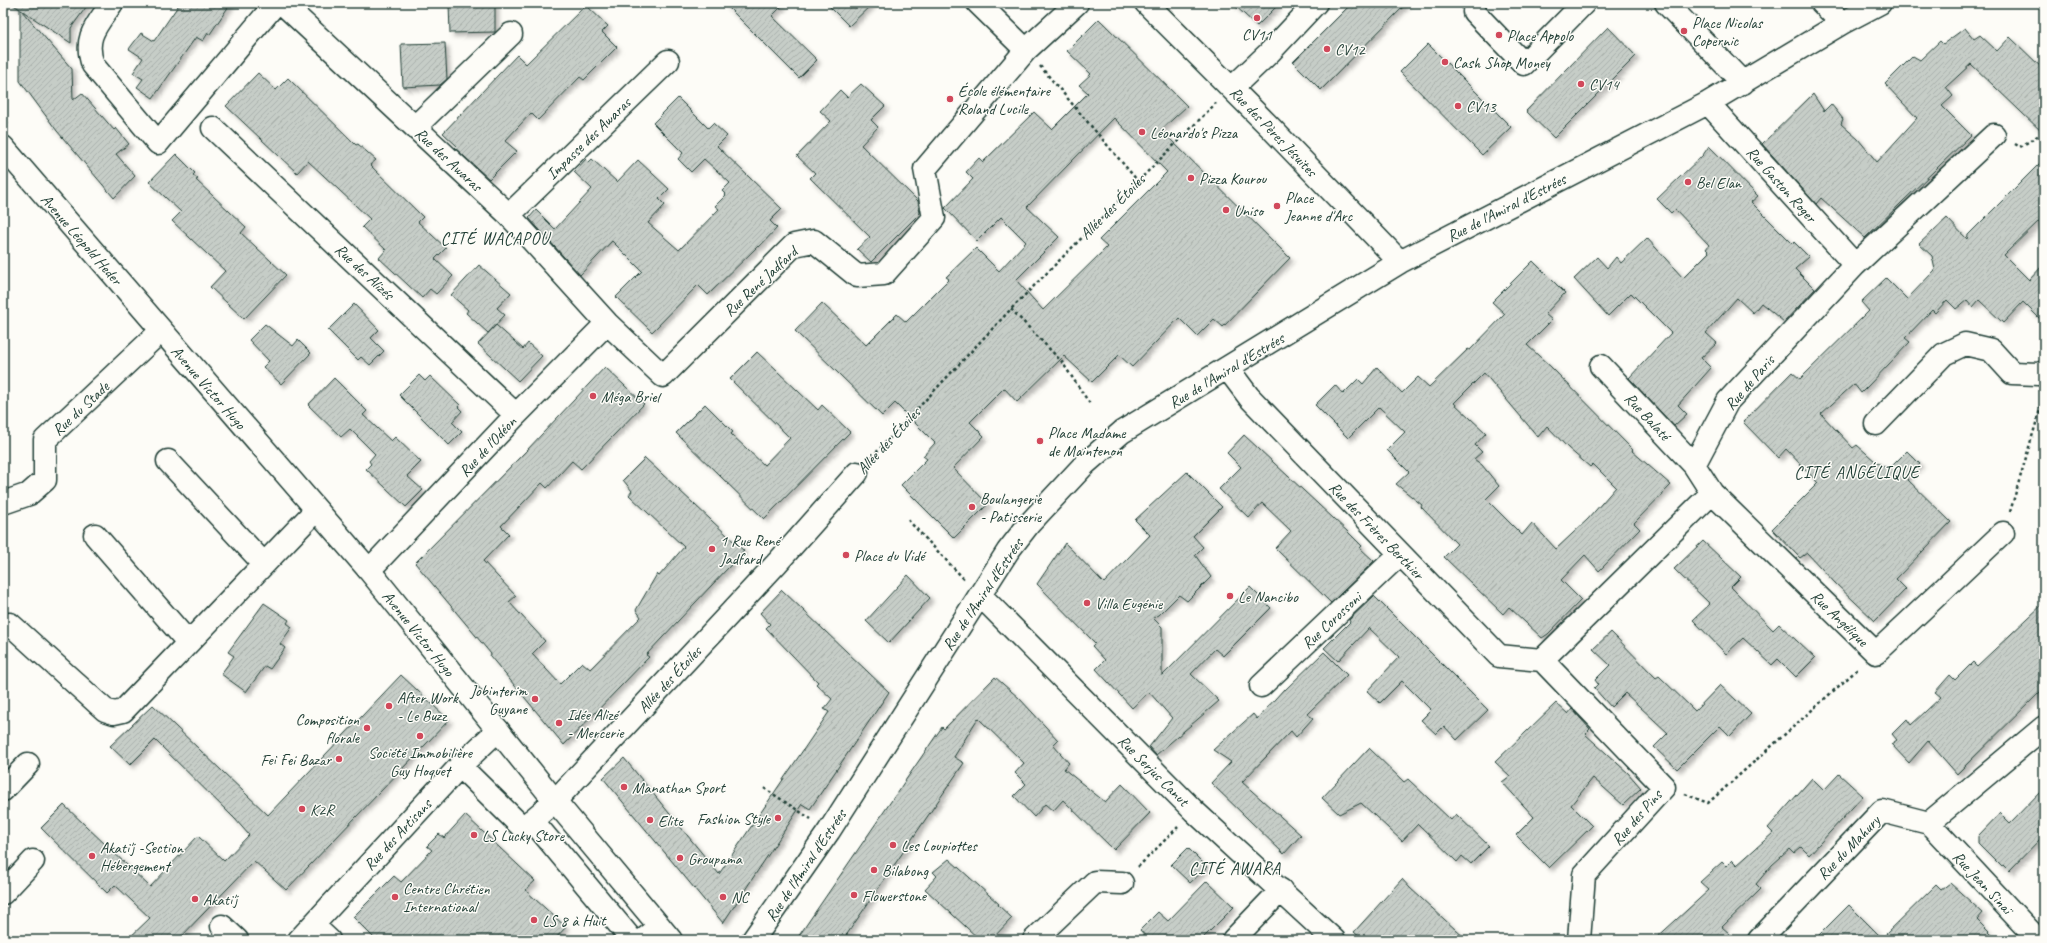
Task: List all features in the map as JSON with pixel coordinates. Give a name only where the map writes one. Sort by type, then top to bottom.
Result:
[{"type":"street","points":[[112,3],[93,30],[88,51],[93,65],[158,143],[276,3]]},
{"type":"street","name":"Rue des Awaras","points":[[282,3],[509,215],[606,323]]},
{"type":"street","points":[[978,3],[1026,50]]},
{"type":"street","name":"Rue René Jadfard","points":[[606,323],[663,376],[794,245],[814,241],[856,276],[884,274],[934,218],[925,169],[1026,50],[1077,3]]},
{"type":"street","name":"Rue des Pères Jésuites","points":[[1146,3],[1232,88],[1400,262]]},
{"type":"street","points":[[1232,88],[1270,52],[1316,3]]},
{"type":"street","points":[[1474,12],[1524,64],[1584,3]]},
{"type":"street","points":[[1666,3],[1742,83]]},
{"type":"street","points":[[1822,3],[1842,23]]},
{"type":"street","name":"Rue de l'Amiral d'Estrées","points":[[753,940],[829,831],[1008,551],[1029,524],[1085,464],[1122,432],[1228,369],[1400,262],[1708,103],[1842,23],[1880,3]]},
{"type":"street","points":[[415,128],[510,34]]},
{"type":"street","name":"Impasse des Awaras","points":[[509,215],[668,61]]},
{"type":"street","name":"Rue Gaston Roger","points":[[1708,103],[1856,265]]},
{"type":"street","name":"Rue des Alizés","points":[[213,128],[516,415]]},
{"type":"street","name":"Rue de Paris","points":[[1694,465],[1728,401],[1856,265],[1994,135]]},
{"type":"street","name":"Avenue Léopold Heder","points":[[3,147],[162,331]]},
{"type":"street","name":"Rue de l'Odéon","points":[[368,569],[377,562],[516,415],[606,323]]},
{"type":"street","name":"Rue du Stade","points":[[3,503],[29,494],[45,480],[45,440],[162,331]]},
{"type":"street","name":"Avenue Victor Hugo","points":[[162,331],[368,569],[555,801],[666,933]]},
{"type":"street","points":[[1876,424],[1944,354],[1965,344],[1991,350],[2012,373],[2038,374],[2044,372]]},
{"type":"street","name":"Rue Balaté","points":[[1601,366],[1694,465]]},
{"type":"street","name":"Rue des Frères Berthier","points":[[1228,369],[1248,397],[1499,656],[1542,660]]},
{"type":"street","points":[[168,461],[264,564]]},
{"type":"street","points":[[1542,660],[1712,493],[1694,465]]},
{"type":"street","name":"Allée des Étoiles","points":[[532,820],[555,801],[777,564],[857,473]]},
{"type":"street","name":"Rue Angélique","points":[[1712,493],[1876,653],[2004,533]]},
{"type":"street","points":[[10,624],[105,710],[114,713],[123,711],[316,510]]},
{"type":"street","points":[[95,535],[188,642]]},
{"type":"street","name":"Rue Corossoni","points":[[1261,686],[1400,554]]},
{"type":"street","name":"Rue Serjus Canut","points":[[980,595],[1194,811],[1334,940]]},
{"type":"street","name":"Rue des Pins","points":[[1542,660],[1664,787],[1584,875],[1579,940]]},
{"type":"street","name":"Rue des Artisans","points":[[306,932],[460,766],[498,730]]},
{"type":"street","points":[[1929,823],[2041,736]]},
{"type":"street","points":[[3,790],[28,764]]},
{"type":"street","points":[[460,766],[523,828],[532,820],[632,940]]},
{"type":"street","name":"Rue du Mahury","points":[[1759,940],[1882,811],[1929,823]]},
{"type":"street","name":"Rue Jean Sinaï","points":[[1929,823],[2038,940]]},
{"type":"street","points":[[3,893],[33,861]]},
{"type":"street","points":[[582,879],[605,861]]},
{"type":"street","points":[[1034,940],[1095,882],[1122,883]]},
{"type":"street","points":[[1233,940],[1281,890]]},
{"type":"street","points":[[306,932],[329,940]]},
{"type":"street","points":[[643,940],[666,933]]},
{"type":"path","points":[[1026,50],[1137,180]]},
{"type":"path","name":"Allée des Étoiles","points":[[857,473],[1010,309],[1137,180],[1232,88]]},
{"type":"path","points":[[1994,135],[2020,147],[2044,132]]},
{"type":"path","points":[[1010,309],[1062,362],[1090,404]]},
{"type":"path","points":[[2004,533],[2044,396]]},
{"type":"path","points":[[908,520],[980,595]]},
{"type":"path","points":[[1664,787],[1708,803],[1876,653]]},
{"type":"path","points":[[764,788],[829,831]]},
{"type":"path","points":[[1122,883],[1194,811]]},
{"type":"building","points":[[10,3],[89,3],[71,28],[71,43],[21,10],[72,69],[73,100],[82,93],[114,130],[116,128],[129,144],[116,154],[135,176],[114,198],[57,131],[20,81],[20,9]]},
{"type":"building","points":[[180,3],[231,3],[210,34],[208,33],[203,41],[196,37],[153,98],[137,87],[143,79],[133,73],[143,58],[129,49],[141,33],[154,41]]},
{"type":"building","points":[[495,3],[495,32],[450,33],[449,4]]},
{"type":"building","points":[[724,3],[785,3],[772,16],[817,60],[799,78]]},
{"type":"building","points":[[826,3],[873,3],[849,26]]},
{"type":"building","name":"CV11","points":[[1232,3],[1280,3],[1257,26]]},
{"type":"building","name":"CV12","points":[[1352,3],[1407,3],[1321,90],[1293,62]]},
{"type":"building","points":[[586,5],[608,26],[602,32],[617,47],[584,80],[580,77],[538,120],[531,113],[505,141],[517,151],[489,179],[455,148],[457,146],[443,133],[517,55],[526,64]]},
{"type":"building","points":[[1099,19],[1187,106],[1161,130],[1290,258],[1223,327],[1214,319],[1197,336],[1179,318],[1132,367],[1119,355],[1092,382],[1064,356],[1017,402],[1004,388],[970,422],[984,436],[953,468],[988,504],[954,538],[901,485],[927,459],[923,456],[935,443],[895,403],[882,416],[795,331],[822,303],[866,345],[897,314],[906,322],[949,279],[946,277],[976,248],[999,271],[1026,242],[1001,217],[977,241],[945,208],[973,179],[966,172],[979,158],[983,162],[1034,112],[1052,129],[1088,93],[1079,85],[1091,74],[1067,51]],"holes":[[[1114,118],[1167,172],[1099,240],[1107,247],[1043,310],[1016,280],[1059,237],[1027,207]]]},
{"type":"building","name":"CV14","points":[[1608,27],[1636,56],[1554,138],[1526,111]]},
{"type":"building","points":[[1965,28],[1974,39],[1980,35],[1997,51],[2010,37],[2044,70],[2044,134],[1971,64],[1946,87],[1953,96],[1942,106],[1971,135],[1865,238],[1821,198],[1816,204],[1762,144],[1813,94],[1824,111],[1831,104],[1843,119],[1841,124],[1858,139],[1877,162],[1917,118],[1885,84],[1913,56],[1920,60],[1940,41],[1943,44]]},
{"type":"building","points":[[445,43],[447,79],[440,85],[403,87],[401,44]]},
{"type":"building","name":"CV13","points":[[1428,44],[1511,127],[1482,155],[1400,72]]},
{"type":"building","points":[[258,73],[276,90],[288,78],[356,145],[358,144],[376,160],[370,165],[423,217],[418,222],[446,248],[435,259],[453,276],[436,294],[430,289],[422,298],[379,258],[386,250],[362,227],[370,219],[308,161],[297,173],[226,106]]},
{"type":"building","points":[[861,84],[885,106],[871,120],[878,127],[861,145],[918,201],[920,213],[871,262],[857,249],[870,237],[810,178],[815,173],[797,156],[831,121],[820,111],[840,90],[847,97]]},
{"type":"building","points":[[678,98],[708,128],[713,123],[727,136],[717,146],[782,209],[770,221],[777,228],[759,247],[758,246],[708,295],[698,285],[652,332],[616,297],[642,271],[612,241],[580,275],[529,218],[536,210],[555,229],[592,189],[574,172],[586,159],[589,162],[592,159],[617,182],[638,160],[669,189],[659,199],[665,205],[648,223],[679,250],[719,209],[715,206],[726,195],[722,191],[730,183],[704,159],[691,172],[678,159],[683,153],[653,123]]},
{"type":"building","points":[[1709,146],[1758,196],[1751,202],[1793,244],[1794,242],[1809,257],[1795,269],[1815,289],[1784,322],[1761,303],[1753,313],[1737,298],[1706,333],[1717,343],[1701,358],[1711,368],[1678,405],[1687,414],[1674,426],[1629,378],[1671,333],[1631,293],[1608,316],[1574,279],[1597,257],[1607,268],[1616,257],[1621,263],[1647,238],[1683,278],[1709,252],[1706,249],[1709,245],[1675,209],[1671,213],[1657,199],[1703,155]]},
{"type":"building","points":[[176,154],[195,173],[193,175],[198,179],[196,180],[246,227],[241,233],[286,275],[244,319],[210,287],[225,271],[172,221],[181,212],[149,182]]},
{"type":"building","points":[[2044,159],[2044,216],[2004,255],[2029,280],[2044,264],[2044,323],[2023,302],[2003,323],[1979,300],[1973,307],[1967,300],[1956,309],[1947,300],[1935,313],[1932,310],[1905,338],[1910,342],[1861,393],[1854,384],[1821,414],[1853,448],[1857,445],[1876,462],[1889,469],[1907,451],[1920,464],[1906,478],[1951,522],[1896,579],[1906,589],[1875,621],[1835,583],[1807,553],[1800,558],[1772,529],[1818,483],[1786,449],[1778,458],[1743,422],[1792,372],[1800,379],[1869,311],[1861,302],[1886,278],[1907,299],[1935,270],[1932,256],[1919,244],[1947,218],[1967,239],[1968,235]]},
{"type":"building","points":[[1533,261],[1565,293],[1545,314],[1552,320],[1527,345],[1551,367],[1633,450],[1632,451],[1671,485],[1634,523],[1640,529],[1599,571],[1585,555],[1561,580],[1581,600],[1548,634],[1542,638],[1509,607],[1503,614],[1444,557],[1457,544],[1421,507],[1422,505],[1396,484],[1409,472],[1387,450],[1405,432],[1379,407],[1348,438],[1315,405],[1335,385],[1343,394],[1358,379],[1363,384],[1377,367],[1402,393],[1418,377],[1429,387],[1468,349],[1470,350],[1505,314],[1492,302]],"holes":[[[1484,373],[1538,437],[1547,426],[1568,448],[1590,467],[1593,464],[1616,487],[1588,519],[1556,549],[1532,523],[1522,535],[1486,499],[1499,486],[1482,465],[1474,459],[1482,452],[1475,445],[1486,433],[1454,403]]]},
{"type":"building","points":[[479,265],[511,293],[497,308],[505,315],[488,333],[466,313],[468,310],[451,295]]},
{"type":"building","points":[[354,304],[379,330],[371,338],[384,351],[370,365],[361,357],[358,360],[328,330]]},
{"type":"building","points":[[265,324],[293,346],[298,340],[311,353],[281,384],[263,367],[269,361],[249,340]]},
{"type":"building","points":[[496,325],[523,349],[528,343],[542,356],[518,381],[478,344]]},
{"type":"building","points":[[757,352],[818,410],[822,405],[850,432],[764,519],[676,433],[705,404],[733,432],[731,434],[764,465],[790,438],[730,379]]},
{"type":"building","points":[[605,367],[644,404],[581,469],[572,461],[547,488],[542,483],[501,526],[509,534],[483,561],[516,596],[509,602],[545,641],[532,654],[560,684],[582,662],[590,669],[641,617],[636,610],[657,574],[659,576],[684,547],[629,495],[632,491],[623,480],[645,458],[744,551],[646,655],[649,657],[564,745],[415,563],[527,450]]},
{"type":"building","points":[[419,375],[425,381],[430,376],[460,405],[458,407],[462,411],[452,422],[462,432],[449,445],[399,395]]},
{"type":"building","points":[[334,378],[367,411],[363,415],[391,441],[395,437],[421,462],[407,476],[423,490],[406,507],[366,469],[371,464],[369,461],[375,454],[350,429],[341,437],[308,405]]},
{"type":"building","points":[[1244,435],[1348,532],[1362,546],[1360,548],[1374,561],[1331,603],[1275,548],[1291,531],[1262,503],[1249,518],[1219,489],[1241,467],[1227,453]]},
{"type":"building","points":[[1187,472],[1222,507],[1193,536],[1203,547],[1195,555],[1211,577],[1187,601],[1179,595],[1159,615],[1153,618],[1162,627],[1162,676],[1250,587],[1271,608],[1223,656],[1215,649],[1191,674],[1219,701],[1156,755],[1149,747],[1172,718],[1149,692],[1132,708],[1096,669],[1105,660],[1092,646],[1095,643],[1037,584],[1065,543],[1104,583],[1150,535],[1135,520]]},
{"type":"building","points":[[1703,541],[1741,577],[1731,587],[1773,630],[1779,624],[1815,658],[1796,677],[1778,659],[1772,665],[1743,638],[1726,654],[1693,620],[1710,604],[1674,569]]},
{"type":"building","points":[[908,575],[930,598],[889,643],[866,621]]},
{"type":"building","points":[[782,590],[889,692],[810,809],[802,804],[723,923],[603,778],[624,758],[719,874],[829,712],[824,709],[832,699],[816,684],[818,682],[766,628],[770,624],[760,613]]},
{"type":"building","points":[[1374,596],[1488,710],[1457,740],[1444,726],[1436,734],[1421,720],[1431,710],[1402,681],[1380,703],[1367,691],[1399,657],[1369,628],[1338,661],[1324,648],[1350,622],[1349,620]]},
{"type":"building","points":[[264,603],[289,620],[287,623],[292,627],[280,644],[285,648],[270,669],[265,666],[246,692],[221,674],[234,656],[228,652]]},
{"type":"building","points":[[2044,603],[2044,688],[1957,774],[1928,741],[1909,763],[1891,744],[1897,740],[1892,734],[1907,719],[1911,725],[1941,697],[1935,692],[1950,675],[1955,680],[1973,662],[1977,666]]},
{"type":"building","points":[[1611,632],[1656,678],[1659,676],[1695,711],[1720,685],[1751,714],[1730,736],[1720,726],[1677,769],[1654,747],[1668,733],[1625,693],[1611,707],[1594,688],[1598,684],[1595,680],[1610,665],[1593,649]]},
{"type":"building","points":[[1324,652],[1347,675],[1307,714],[1313,718],[1296,737],[1291,731],[1242,782],[1301,835],[1284,854],[1211,783],[1231,762],[1213,750],[1253,714],[1257,719],[1284,689],[1285,690]]},
{"type":"building","points":[[401,675],[449,720],[286,890],[254,861],[178,940],[127,940],[150,918],[115,885],[107,893],[41,828],[64,805],[150,887],[198,836],[224,861],[249,835],[235,819],[155,740],[130,765],[110,746],[153,705],[268,815]]},
{"type":"building","points":[[995,677],[1019,698],[1058,740],[1053,745],[1069,763],[1064,769],[1105,802],[1122,784],[1150,813],[1114,850],[1063,800],[1053,811],[1045,804],[1034,817],[1014,796],[1026,784],[1015,773],[1024,763],[978,718],[954,757],[964,763],[843,940],[796,940],[942,727],[944,729]]},
{"type":"building","points":[[1556,703],[1568,714],[1572,709],[1590,729],[1585,734],[1628,773],[1641,788],[1623,805],[1593,778],[1571,805],[1592,826],[1549,868],[1516,835],[1534,817],[1502,782],[1510,776],[1495,762]]},
{"type":"building","points":[[1369,748],[1404,782],[1408,779],[1451,820],[1456,814],[1489,846],[1471,864],[1462,856],[1457,862],[1418,824],[1402,841],[1361,803],[1339,814],[1322,798]]},
{"type":"building","points":[[1839,774],[1863,796],[1809,855],[1801,847],[1794,853],[1790,849],[1772,865],[1756,884],[1761,889],[1722,927],[1737,940],[1654,940],[1709,890],[1700,882],[1722,862],[1726,866],[1732,860],[1737,865],[1773,833],[1768,828],[1812,778],[1824,790]]},
{"type":"building","points":[[2044,788],[2044,835],[2009,871],[2003,865],[2002,867],[1978,843],[1978,836],[2000,813],[2010,823]]},
{"type":"building","points":[[465,815],[535,881],[525,890],[566,927],[554,940],[376,940],[353,917],[394,876],[401,882],[432,850],[427,846],[439,834],[444,838]]},
{"type":"building","points":[[1188,848],[1207,867],[1190,883],[1171,865]]},
{"type":"building","points":[[949,859],[999,904],[998,905],[1012,918],[991,940],[980,940],[925,889],[937,876],[933,872]]},
{"type":"building","points":[[1402,879],[1467,940],[1363,940],[1354,932]]},
{"type":"building","points":[[1207,881],[1234,907],[1201,940],[1149,940],[1140,930],[1158,912],[1168,921]]},
{"type":"building","points":[[1950,883],[1983,913],[1977,920],[1997,940],[1814,940],[1849,905],[1882,938],[1936,885],[1941,890]]},
{"type":"place","name":"CV11","points":[[1257,18]]},
{"type":"place","name":"Place Nicolas Copernic","points":[[1684,31]]},
{"type":"place","name":"Place Appolo","points":[[1499,35]]},
{"type":"place","name":"CV12","points":[[1327,49]]},
{"type":"place","name":"Cash Shop Money","points":[[1445,62]]},
{"type":"place","name":"CV14","points":[[1581,84]]},
{"type":"place","name":"École élémentaire Roland Lucile","points":[[950,99]]},
{"type":"place","name":"CV13","points":[[1458,106]]},
{"type":"place","name":"Léonardo's Pizza","points":[[1142,132]]},
{"type":"place","name":"Pizza Kourou","points":[[1191,178]]},
{"type":"place","name":"Bel Elan","points":[[1688,182]]},
{"type":"place","name":"Place Jeanne d'Arc","points":[[1277,206]]},
{"type":"place","name":"Uniso","points":[[1226,210]]},
{"type":"place","name":"Méga Briel","points":[[593,396]]},
{"type":"place","name":"Place Madame de Maintenon","points":[[1040,441]]},
{"type":"place","name":"Boulangerie - Patisserie","points":[[972,507]]},
{"type":"place","name":"1 Rue René Jadfard","points":[[712,549]]},
{"type":"place","name":"Place du Vidé","points":[[846,555]]},
{"type":"place","name":"Le Nancibo","points":[[1230,596]]},
{"type":"place","name":"Villa Eugénie","points":[[1087,603]]},
{"type":"place","name":"Jobinterim Guyane","points":[[535,699]]},
{"type":"place","name":"After Work - Le Buzz","points":[[389,706]]},
{"type":"place","name":"Idée Alizé - Mercerie","points":[[559,723]]},
{"type":"place","name":"Composition florale","points":[[367,728]]},
{"type":"place","name":"Société Immobilière Guy Hoquet","points":[[420,736]]},
{"type":"place","name":"Fei Fei Bazar","points":[[339,759]]},
{"type":"place","name":"Manathan Sport","points":[[624,787]]},
{"type":"place","name":"K2R","points":[[302,809]]},
{"type":"place","name":"Fashion Style","points":[[778,818]]},
{"type":"place","name":"Elite","points":[[650,820]]},
{"type":"place","name":"LS Lucky Store","points":[[474,835]]},
{"type":"place","name":"Les Loupiottes","points":[[893,845]]},
{"type":"place","name":"Akati'j -Section Hébergement","points":[[92,856]]},
{"type":"place","name":"Groupama","points":[[680,858]]},
{"type":"place","name":"Bilabong","points":[[874,870]]},
{"type":"place","name":"Flowerstone","points":[[854,895]]},
{"type":"place","name":"Centre Chrétien International","points":[[395,897]]},
{"type":"place","name":"NC","points":[[723,897]]},
{"type":"place","name":"Akati'j","points":[[195,899]]},
{"type":"place","name":"LS 8 à Huit","points":[[534,920]]},
{"type":"district","name":"CITÉ WACAPOU","points":[[495,238]]},
{"type":"district","name":"CITÉ ANGÉLIQUE","points":[[1857,472]]},
{"type":"district","name":"CITÉ AWARA","points":[[1235,868]]}]
